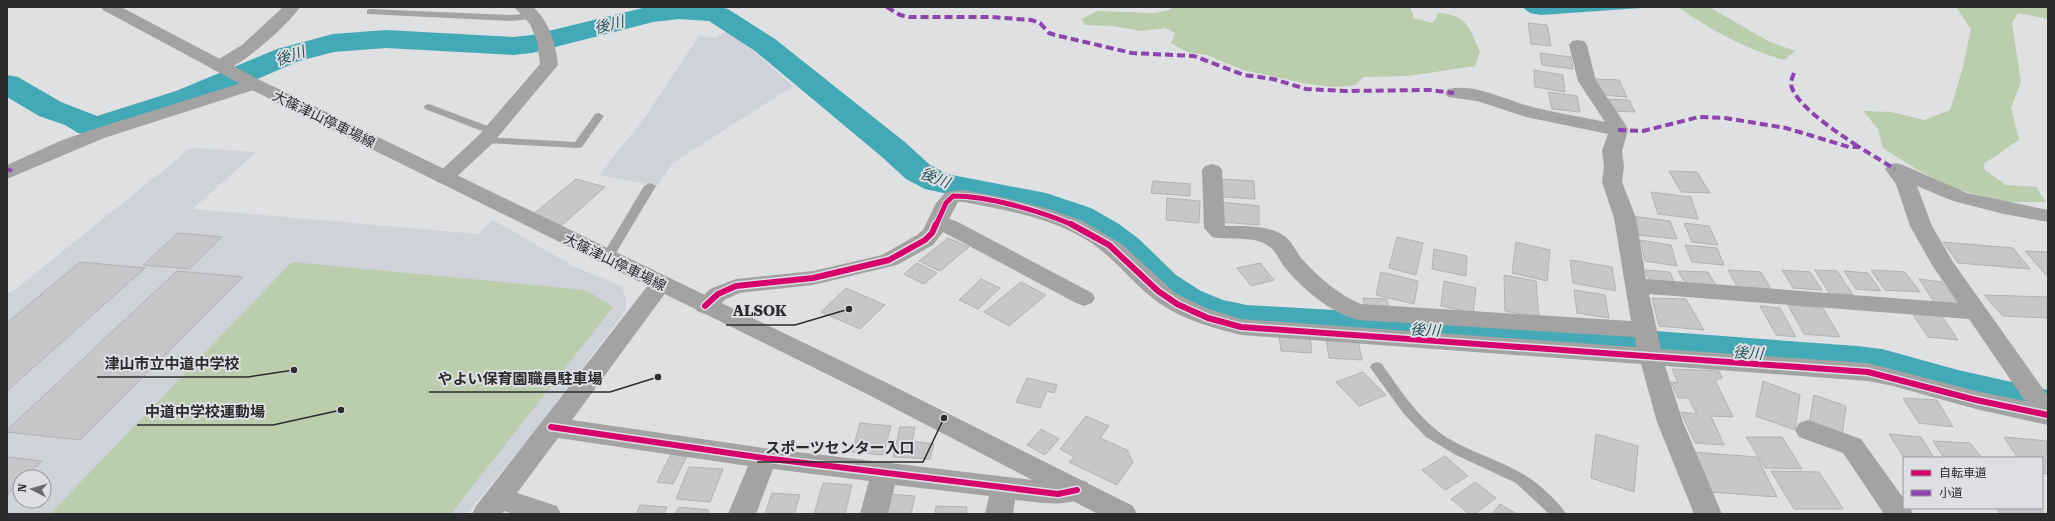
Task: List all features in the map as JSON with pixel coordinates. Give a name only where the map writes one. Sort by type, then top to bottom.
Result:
[{"type":"main road","name":"大篠津山停車場線","points":[[109,7],[238,76],[606,258],[876,388],[1123,514]]},
{"type":"street","points":[[7,173],[60,148],[238,76],[248,49],[292,7]]},
{"type":"street","points":[[444,178],[489,135],[548,65],[546,41],[527,12]]},
{"type":"street","points":[[1578,45],[1587,81],[1616,124],[1618,130],[1618,137],[1612,152],[1614,167],[1613,188],[1621,203],[1625,218],[1636,286],[1659,389],[1674,435],[1708,514]]},
{"type":"street","points":[[1454,93],[1479,96],[1526,110],[1618,130]]},
{"type":"street","points":[[2044,409],[1942,265],[1921,226],[1906,183],[1895,169],[1960,197],[2004,208],[2048,216]]},
{"type":"street","points":[[1212,170],[1215,228],[1220,232],[1262,235],[1274,239],[1283,247],[1293,263],[1304,274],[1346,308],[1358,312],[1425,317],[1868,372],[1893,377],[1976,400],[2044,409]]},
{"type":"street","points":[[705,306],[718,294],[736,286],[813,278],[889,260],[926,240],[937,224],[946,203],[953,196],[963,196],[1012,205],[1057,217],[1084,230],[1109,245],[1159,292],[1175,303],[1195,313],[1241,327],[1649,345]]},
{"type":"street","points":[[937,224],[948,226],[1084,298]]},
{"type":"street","points":[[547,514],[493,506],[551,426],[661,284]]},
{"type":"street","points":[[1636,286],[1975,312]]},
{"type":"street","points":[[551,426],[764,458],[1004,488],[1058,494],[1077,490]]},
{"type":"street","points":[[1808,430],[1852,446],[1899,514]]},
{"type":"street","points":[[742,514],[764,458]]},
{"type":"street","points":[[874,514],[885,473]]},
{"type":"street","points":[[998,514],[1004,488]]},
{"type":"lane","points":[[370,12],[511,18],[527,12]]},
{"type":"lane","points":[[429,107],[483,128],[489,135],[578,145],[599,116]]},
{"type":"lane","points":[[606,258],[650,186]]},
{"type":"lane","points":[[1376,367],[1400,402],[1431,433],[1455,448],[1517,476],[1539,494],[1558,514]]},
{"type":"shaded area","points":[[728,29],[793,86],[673,163],[657,186],[599,175],[645,117],[699,36],[716,38]]},
{"type":"shaded area","points":[[191,148],[256,152],[193,209],[478,234],[493,220],[575,267],[622,286],[626,299],[626,310],[536,429],[467,514],[7,514],[7,292],[12,292]]},
{"type":"green space","points":[[1174,7],[1410,7],[1414,18],[1433,23],[1439,13],[1448,14],[1462,20],[1470,30],[1480,52],[1475,66],[1408,76],[1363,77],[1356,85],[1334,87],[1308,84],[1243,70],[1207,55],[1187,52],[1171,43],[1175,33],[1165,28],[1141,31],[1113,26],[1084,25],[1082,19],[1097,11],[1155,13],[1169,10]]},
{"type":"green space","points":[[1678,7],[1709,7],[1768,41],[1795,51],[1784,60],[1756,51],[1715,31]]},
{"type":"green space","points":[[1956,7],[2048,7],[2048,19],[2018,13],[2012,23],[2021,82],[2011,108],[2019,140],[1984,163],[1985,170],[2006,185],[2036,187],[2046,202],[2003,202],[1953,188],[1916,169],[1883,148],[1878,129],[1863,111],[1891,112],[1924,120],[1950,110],[1963,67],[1971,29]]},
{"type":"green space","points":[[292,262],[586,290],[613,307],[451,514],[50,514]]},
{"type":"water","points":[[1522,7],[1655,7],[1541,15],[1530,13]]},
{"type":"building","points":[[1528,23],[1547,25],[1551,46],[1531,44]]},
{"type":"building","points":[[1540,53],[1571,57],[1573,69],[1542,65]]},
{"type":"building","points":[[1534,70],[1563,75],[1565,92],[1535,87]]},
{"type":"building","points":[[1596,79],[1619,80],[1627,97],[1604,95]]},
{"type":"building","points":[[1548,92],[1577,96],[1580,112],[1552,109]]},
{"type":"building","points":[[1607,99],[1629,100],[1635,112],[1613,111]]},
{"type":"building","points":[[1669,171],[1697,172],[1710,193],[1681,192]]},
{"type":"building","points":[[576,179],[605,187],[562,225],[532,215]]},
{"type":"building","points":[[1222,179],[1254,181],[1255,199],[1223,197]]},
{"type":"building","points":[[1153,181],[1190,184],[1190,196],[1151,193]]},
{"type":"building","points":[[1651,192],[1691,197],[1698,219],[1658,214]]},
{"type":"building","points":[[1167,198],[1200,201],[1199,223],[1166,220]]},
{"type":"building","points":[[1221,202],[1259,206],[1259,225],[1221,222]]},
{"type":"building","points":[[1631,216],[1670,221],[1677,239],[1637,235]]},
{"type":"building","points":[[1684,223],[1709,226],[1718,245],[1692,242]]},
{"type":"building","points":[[178,233],[222,237],[189,269],[143,265]]},
{"type":"building","points":[[1397,237],[1423,243],[1416,275],[1389,268]]},
{"type":"building","points":[[948,238],[969,247],[940,271],[919,261]]},
{"type":"building","points":[[1640,240],[1671,245],[1677,266],[1645,261]]},
{"type":"building","points":[[1516,242],[1550,250],[1547,281],[1512,273]]},
{"type":"building","points":[[1943,242],[2013,248],[2030,269],[1958,263]]},
{"type":"building","points":[[1685,245],[1717,248],[1724,265],[1692,262]]},
{"type":"building","points":[[1434,249],[1467,256],[1466,276],[1432,269]]},
{"type":"building","points":[[2025,251],[2048,252],[2048,277]]},
{"type":"building","points":[[1570,260],[1612,267],[1616,291],[1573,283]]},
{"type":"building","points":[[80,262],[145,268],[7,391],[7,323]]},
{"type":"building","points":[[917,263],[937,273],[924,284],[904,274]]},
{"type":"building","points":[[1260,263],[1274,280],[1251,286],[1237,268]]},
{"type":"building","points":[[1645,270],[1670,272],[1675,284],[1650,282]]},
{"type":"building","points":[[1728,270],[1761,272],[1772,291],[1738,288]]},
{"type":"building","points":[[1782,270],[1810,272],[1822,290],[1793,288]]},
{"type":"building","points":[[1815,270],[1837,271],[1853,295],[1829,293]]},
{"type":"building","points":[[1871,270],[1905,272],[1920,292],[1885,290]]},
{"type":"building","points":[[177,271],[243,277],[80,440],[7,432],[7,430]]},
{"type":"building","points":[[1678,271],[1708,272],[1717,287],[1687,285]]},
{"type":"building","points":[[1844,271],[1868,273],[1881,291],[1856,289]]},
{"type":"building","points":[[1381,272],[1418,281],[1414,304],[1376,295]]},
{"type":"building","points":[[1504,275],[1536,281],[1539,317],[1505,311]]},
{"type":"building","points":[[981,279],[1000,288],[978,309],[959,300]]},
{"type":"building","points":[[1919,279],[1942,282],[1959,305],[1935,303]]},
{"type":"building","points":[[1444,281],[1476,288],[1473,313],[1441,306]]},
{"type":"building","points":[[1021,282],[1046,295],[1009,326],[984,312]]},
{"type":"building","points":[[846,288],[885,305],[860,329],[821,312]]},
{"type":"building","points":[[1574,290],[1605,295],[1609,318],[1577,313]]},
{"type":"building","points":[[1984,295],[2048,297],[2048,318],[2003,316]]},
{"type":"building","points":[[1363,298],[1387,299],[1389,309],[1365,308]]},
{"type":"building","points":[[1652,298],[1686,299],[1704,330],[1659,326]]},
{"type":"building","points":[[1788,305],[1823,308],[1840,337],[1804,334]]},
{"type":"building","points":[[1760,306],[1780,308],[1796,337],[1776,335]]},
{"type":"building","points":[[1912,313],[1942,316],[1958,340],[1928,337]]},
{"type":"building","points":[[1279,335],[1310,337],[1312,353],[1281,351]]},
{"type":"building","points":[[1326,338],[1358,340],[1362,360],[1329,358]]},
{"type":"building","points":[[1672,369],[1719,371],[1722,378],[1715,380],[1733,417],[1711,416],[1724,445],[1695,443],[1681,412],[1697,414],[1688,398],[1678,398],[1671,382],[1678,383]]},
{"type":"building","points":[[1363,372],[1386,395],[1359,406],[1336,382]]},
{"type":"building","points":[[1027,378],[1057,385],[1054,393],[1047,391],[1040,408],[1016,402]]},
{"type":"building","points":[[1763,381],[1800,395],[1795,430],[1756,416]]},
{"type":"building","points":[[1814,395],[1846,406],[1842,436],[1809,424]]},
{"type":"building","points":[[1903,398],[1937,400],[1953,427],[1919,423]]},
{"type":"building","points":[[1086,416],[1109,426],[1100,438],[1127,450],[1133,462],[1117,485],[1069,462],[1074,457],[1060,449]]},
{"type":"building","points":[[860,423],[891,426],[883,455],[852,452]]},
{"type":"building","points":[[900,427],[915,427],[912,441],[934,444],[930,459],[893,457]]},
{"type":"building","points":[[1041,429],[1059,439],[1045,455],[1027,445]]},
{"type":"building","points":[[1596,434],[1638,446],[1634,492],[1591,478]]},
{"type":"building","points":[[1889,434],[1921,437],[1933,457],[1903,457]]},
{"type":"building","points":[[1746,437],[1782,437],[1802,469],[1765,468]]},
{"type":"building","points":[[2004,437],[2047,441],[2048,474],[2043,473],[2043,457],[2017,457]]},
{"type":"building","points":[[1933,441],[1970,443],[1981,457],[1943,457]]},
{"type":"building","points":[[1693,452],[1757,457],[1777,497],[1711,492]]},
{"type":"building","points":[[671,454],[687,456],[673,484],[657,482]]},
{"type":"building","points":[[1445,456],[1468,476],[1445,490],[1422,470]]},
{"type":"building","points":[[7,457],[42,461],[34,469],[12,469],[12,490],[7,495]]},
{"type":"building","points":[[689,467],[723,469],[710,502],[676,499]]},
{"type":"building","points":[[1771,471],[1819,472],[1843,509],[1794,509]]},
{"type":"building","points":[[1475,482],[1496,498],[1475,514],[1469,514],[1451,499]]},
{"type":"building","points":[[823,483],[852,485],[845,514],[814,514]]},
{"type":"building","points":[[772,493],[800,495],[794,514],[765,514]]},
{"type":"building","points":[[889,494],[915,496],[911,514],[884,514]]},
{"type":"building","points":[[1500,504],[1517,514],[1492,514]]},
{"type":"building","points":[[640,505],[667,507],[664,514],[636,514]]},
{"type":"building","points":[[936,506],[967,507],[966,514],[935,514]]},
{"type":"building","points":[[679,507],[709,510],[708,514],[675,514]]},
{"type":"building","points":[[1997,509],[2042,509],[2045,514],[2000,514]]},
{"type":"waterway","name":"後川","points":[[7,84],[50,109],[76,118],[90,126],[100,126],[187,98],[288,55],[333,43],[386,39],[513,46],[532,44],[653,14],[679,11],[700,11],[718,15],[765,45],[894,150],[918,172],[937,182],[1046,204],[1078,216],[1106,232],[1126,247],[1162,284],[1187,300],[1213,312],[1247,319],[1520,335],[1857,361],[1882,364],[1958,386],[2048,406]]},
{"type":"marked path","points":[[887,7],[900,15],[909,17],[991,17],[1031,20],[1040,23],[1049,33],[1055,35],[1132,53],[1194,56],[1244,75],[1273,79],[1306,89],[1346,91],[1429,90],[1454,93]]},
{"type":"marked path","points":[[1794,73],[1792,79],[1793,90],[1805,106],[1859,147]]},
{"type":"marked path","points":[[1618,130],[1643,131],[1699,117],[1725,118],[1786,128],[1849,147],[1859,147],[1895,169]]},
{"type":"marked path","points":[[7,169],[12,171]]},
{"type":"cycle path","points":[[705,306],[718,294],[736,286],[813,278],[889,260],[925,240],[932,233],[946,203],[953,196],[963,196],[1039,213],[1092,234],[1116,250],[1167,298],[1208,318],[1241,327],[1868,372],[1893,377],[1976,400],[2048,415]]},
{"type":"cycle path","points":[[551,427],[764,458],[1058,494],[1077,490]]},
{"type":"place","name":"ALSOK","points":[[849,309]]},
{"type":"place","name":"津山市立中道中学校","points":[[294,370]]},
{"type":"place","name":"やよい保育園職員駐車場","points":[[658,377]]},
{"type":"place","name":"中道中学校運動場","points":[[341,410]]},
{"type":"place","name":"スポーツセンター入口","points":[[944,418]]}]
